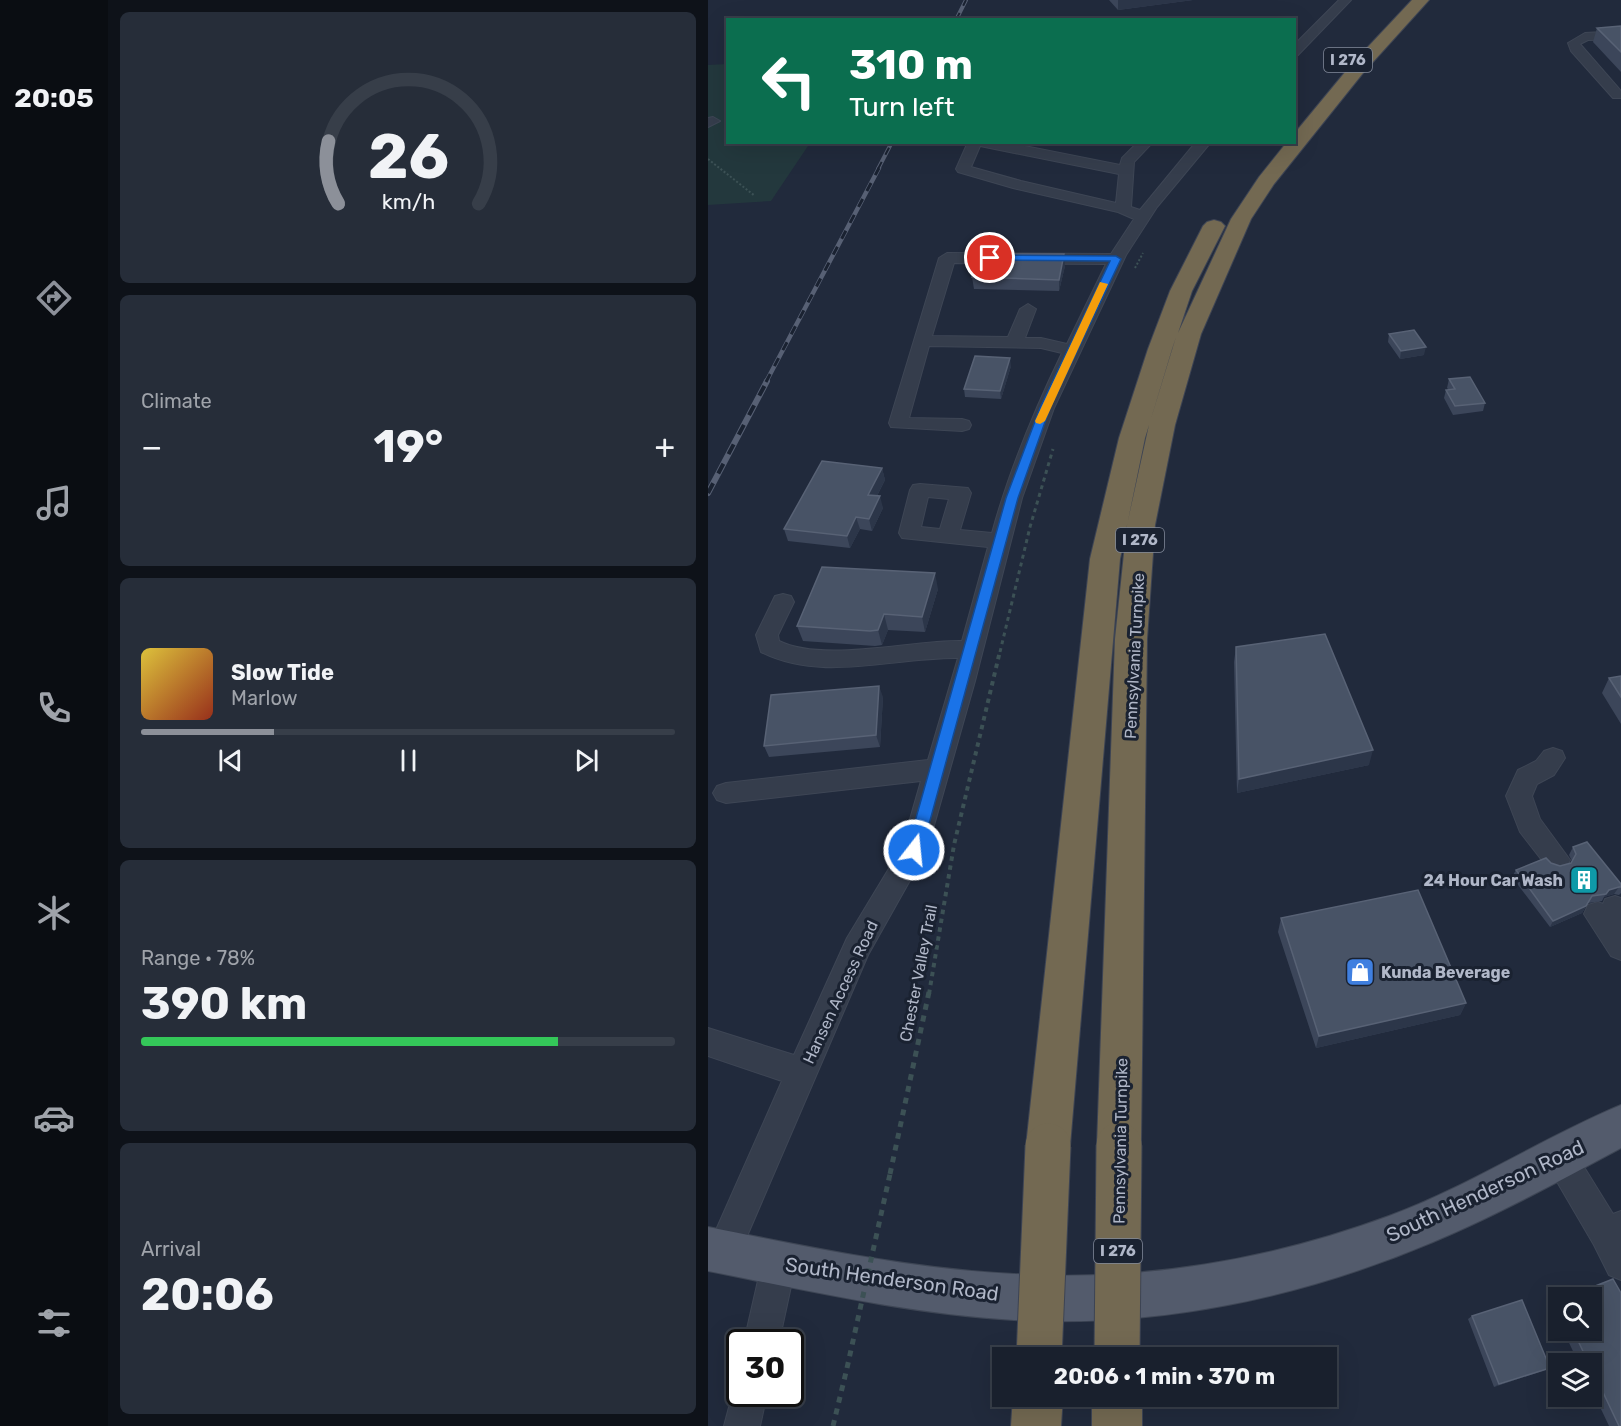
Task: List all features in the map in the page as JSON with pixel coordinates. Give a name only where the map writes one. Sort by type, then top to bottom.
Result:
[{"type":"highway","name":"I 276","points":[[1296,119],[1402,0]]},
{"type":"highway","name":"Pennsylvania Turnpike","points":[[1117,1347],[1119,1145],[1131,639],[1142,525],[1162,425],[1189,334],[1241,219],[1266,181],[1357,69],[1421,0]]},
{"type":"highway","name":"I 276","points":[[1039,1347],[1048,1146],[1084,748],[1105,559],[1132,438],[1181,291],[1228,201],[1273,144]]},
{"type":"highway","points":[[1036,1426],[1037,1407]]},
{"type":"highway","points":[[1117,1407],[1117,1426]]},
{"type":"main road","name":"South Henderson Road","points":[[715,1251],[945,1291],[1017,1297],[1086,1298],[1152,1294],[1276,1272],[1388,1239],[1437,1218],[1621,1126]]},
{"type":"street","points":[[1296,50],[1345,0]]},
{"type":"street","points":[[1618,95],[1575,48],[1574,43],[1585,37],[1621,35]]},
{"type":"street","points":[[974,144],[963,169],[1017,185],[1133,213],[1126,161],[1144,144]]},
{"type":"street","points":[[991,144],[1126,171]]},
{"type":"street","name":"Hansen Access Road","points":[[715,1251],[802,1073],[857,947],[914,850],[1012,498],[1045,408],[1072,350],[1125,264],[1133,213],[1202,144]]},
{"type":"street","points":[[962,425],[898,423],[947,258],[1125,264]]},
{"type":"street","points":[[1014,343],[1028,309]]},
{"type":"street","points":[[923,341],[1041,343],[1072,350]]},
{"type":"street","points":[[948,536],[1000,541]]},
{"type":"street","points":[[783,602],[767,635],[769,646],[777,652],[828,658],[933,650],[971,650]]},
{"type":"street","points":[[1553,758],[1545,768],[1527,777],[1519,796],[1529,824],[1563,857]]},
{"type":"street","points":[[726,793],[938,769]]},
{"type":"street","points":[[1611,912],[1621,947]]},
{"type":"street","points":[[708,1042],[802,1073]]},
{"type":"street","points":[[1560,1157],[1613,1231],[1621,1263]]},
{"type":"street","points":[[764,1329],[779,1263]]},
{"type":"street","points":[[742,1426],[746,1407]]},
{"type":"path","points":[[708,159],[755,196]]},
{"type":"path","points":[[1125,264],[1145,249]]},
{"type":"path","name":"Chester Valley Trail","points":[[833,1426],[934,971],[954,845],[1030,527],[1054,448]]},
{"type":"green space","points":[[726,64],[726,144],[809,144],[771,201],[708,205],[708,65]]},
{"type":"building","points":[[1621,26],[1621,52],[1597,28]]},
{"type":"building","points":[[980,254],[1064,254],[1059,280],[972,277]]},
{"type":"building","points":[[1414,330],[1426,347],[1401,351],[1389,334]]},
{"type":"building","points":[[975,356],[1010,358],[1000,391],[964,389]]},
{"type":"building","points":[[1470,377],[1485,403],[1455,406],[1446,390],[1455,389],[1449,379]]},
{"type":"building","points":[[822,461],[882,468],[868,495],[880,496],[869,519],[856,517],[847,536],[784,529]]},
{"type":"building","points":[[822,567],[935,573],[922,617],[884,614],[878,630],[870,631],[797,626]]},
{"type":"building","points":[[1325,634],[1373,750],[1239,779],[1236,647]]},
{"type":"building","points":[[1621,676],[1621,697],[1609,678]]},
{"type":"building","points":[[879,686],[876,735],[764,746],[771,695]]},
{"type":"building","points":[[1587,842],[1621,884],[1621,887],[1609,890],[1606,894],[1592,896],[1586,906],[1553,921],[1516,870],[1546,858],[1551,863],[1560,866],[1571,863],[1576,854],[1573,847]]},
{"type":"building","points":[[1418,890],[1466,1003],[1319,1036],[1281,918]]},
{"type":"building","points":[[1613,1279],[1621,1293],[1621,1426],[1602,1390],[1602,1353],[1584,1353],[1578,1341],[1602,1341],[1602,1287],[1593,1287]]},
{"type":"building","points":[[1522,1300],[1548,1363],[1548,1369],[1499,1384],[1472,1316]]},
{"type":"railway","points":[[957,18],[966,0]]},
{"type":"railway","points":[[878,169],[891,144]]},
{"type":"railway","points":[[766,382],[879,168]]},
{"type":"railway","points":[[708,493],[767,381]]},
{"type":"slow traffic","points":[[1040,421],[1103,284]]},
{"type":"place","name":"24 Hour Car Wash","points":[[1584,880]]},
{"type":"place","name":"Kunda Beverage","points":[[1360,972]]},
{"type":"route","points":[[914,850],[963,681],[1012,498],[1045,408],[1116,259],[990,258]]}]
